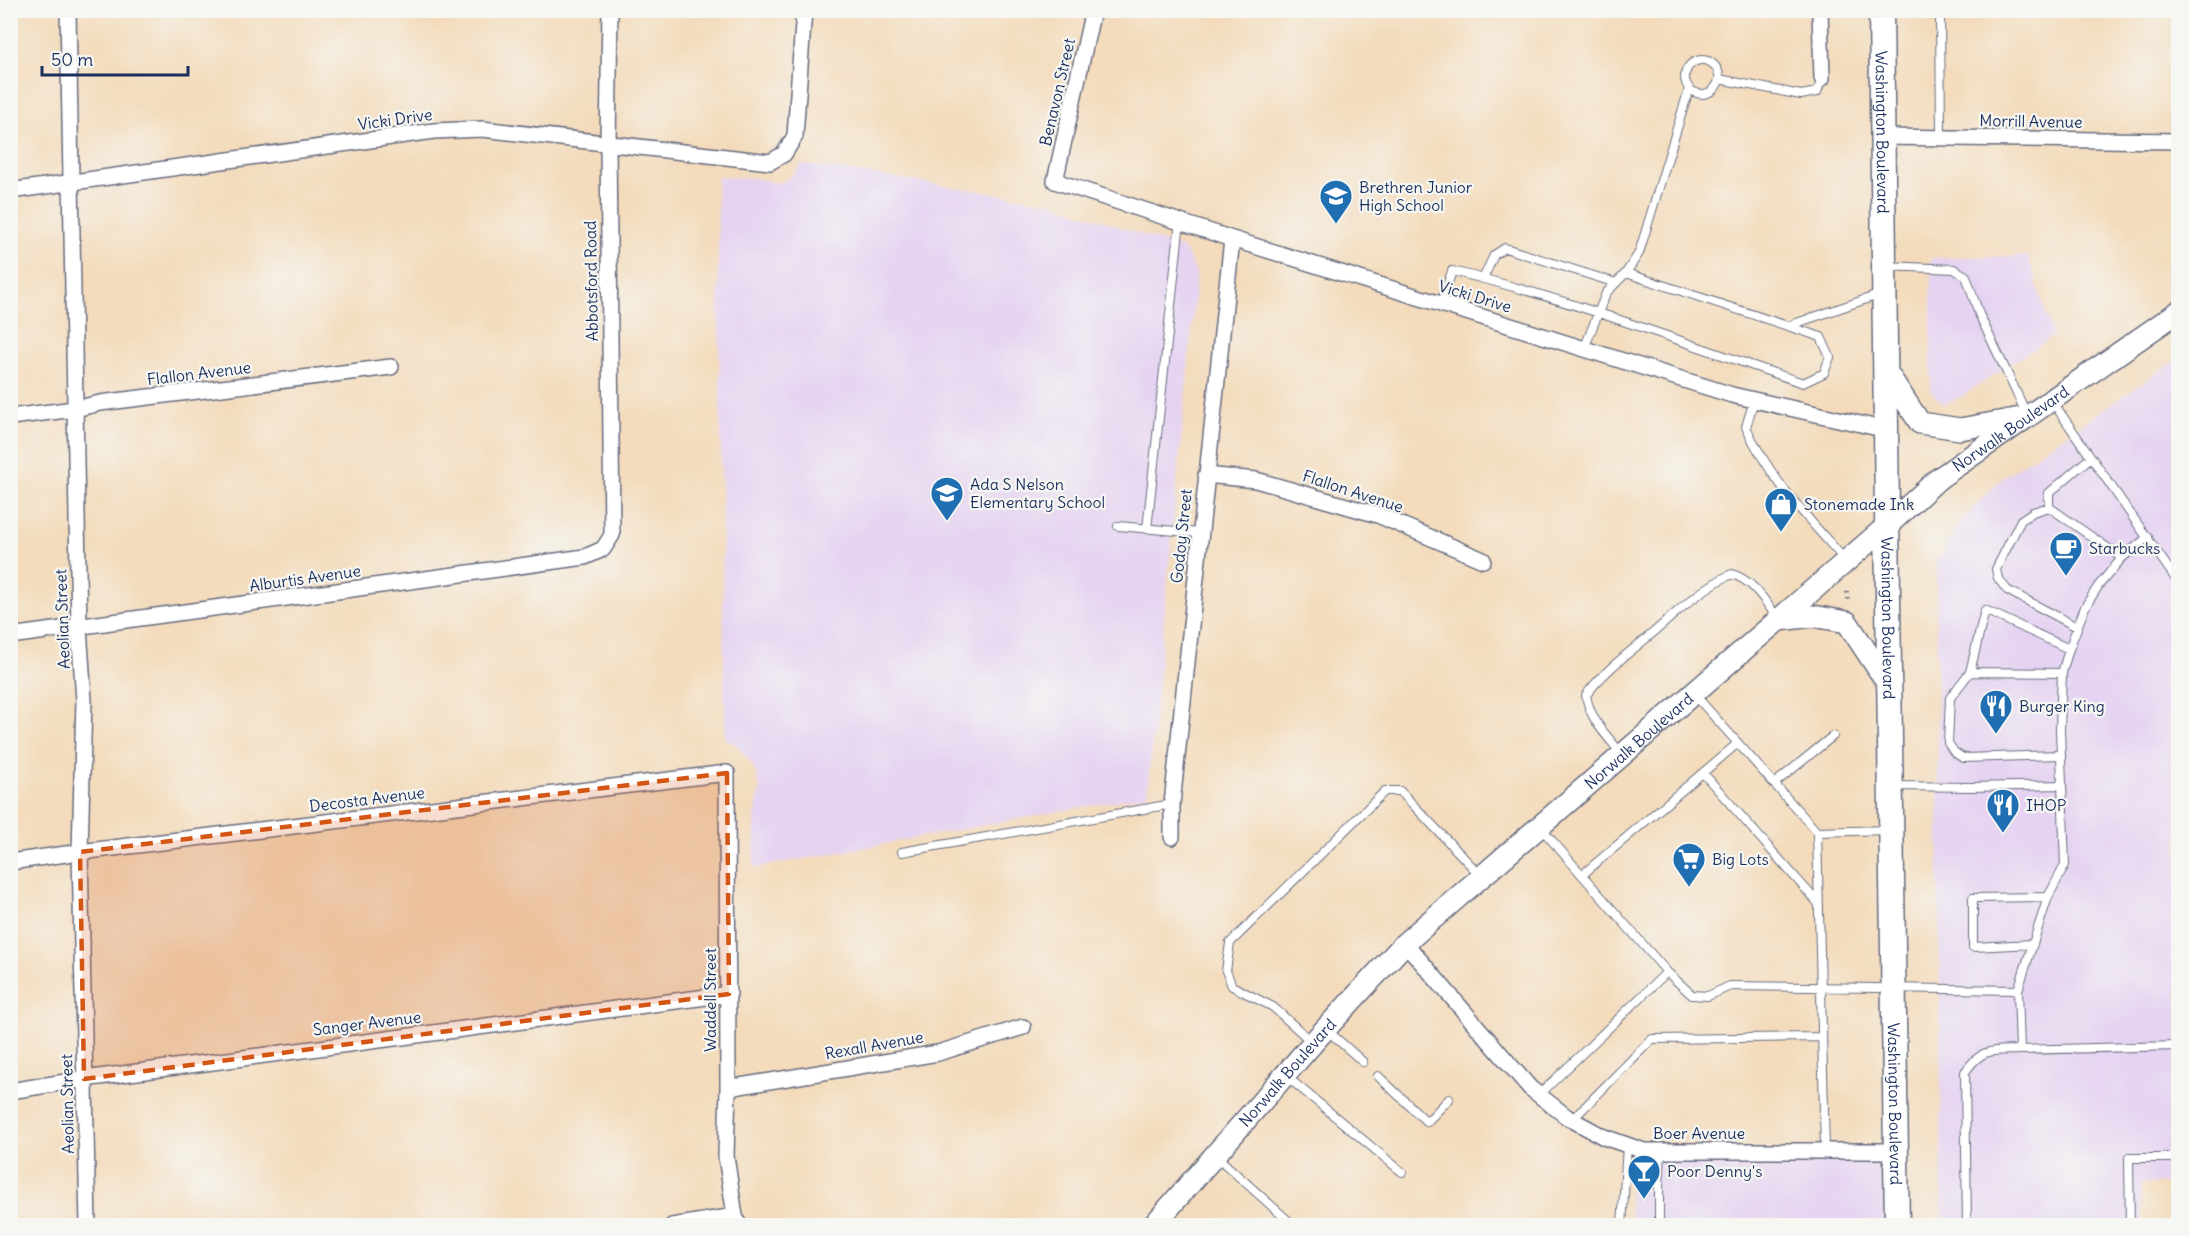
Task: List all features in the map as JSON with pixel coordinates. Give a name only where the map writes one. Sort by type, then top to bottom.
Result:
[{"type":"main road","name":"Washington Boulevard","points":[[1881,10],[1886,292],[1888,684],[1892,786],[1897,1226]]},
{"type":"main road","name":"Norwalk Boulevard","points":[[1153,1226],[1319,1036],[1405,943],[1779,620],[1938,479],[2178,312]]},
{"type":"main road","points":[[1886,371],[1920,423],[1960,429],[2027,417]]},
{"type":"main road","points":[[1779,620],[1813,616],[1847,622],[1888,684]]},
{"type":"street","name":"Aeolian Street","points":[[68,10],[79,628],[84,700],[80,852],[88,1226]]},
{"type":"street","name":"Abbotsford Road","points":[[603,549],[612,535],[608,144],[610,10]]},
{"type":"street","name":"Vicki Drive","points":[[10,191],[434,131],[482,129],[770,162],[784,154],[795,136],[804,10]]},
{"type":"street","name":"Benavon Street","points":[[1055,181],[1093,10]]},
{"type":"street","points":[[1820,10],[1821,78]]},
{"type":"street","name":"Morrill Avenue","points":[[1883,137],[2178,141]]},
{"type":"street","name":"Vicki Drive","points":[[1055,181],[1232,239],[1732,395],[1887,430]]},
{"type":"street","name":"Godoy Street","points":[[1172,837],[1172,804],[1199,533],[1232,239]]},
{"type":"street","name":"Flallon Avenue","points":[[10,417],[392,367]]},
{"type":"street","name":"Flallon Avenue","points":[[1206,475],[1256,480],[1378,515],[1483,560]]},
{"type":"street","name":"Alburtis Avenue","points":[[10,636],[585,557],[603,549]]},
{"type":"street","name":"Decosta Avenue","points":[[10,862],[727,773]]},
{"type":"street","name":"Waddell Street","points":[[727,773],[729,994],[726,1156],[737,1221]]},
{"type":"street","name":"Boer Avenue","points":[[1405,943],[1530,1088],[1572,1120],[1604,1137],[1644,1151],[1896,1151]]},
{"type":"street","name":"Sanger Avenue","points":[[10,1091],[84,1079],[729,994]]},
{"type":"street","name":"Rexall Avenue","points":[[728,1088],[938,1053],[1023,1027]]},
{"type":"street","points":[[672,1226],[737,1221]]},
{"type":"lane","points":[[1940,10],[1941,138]]},
{"type":"lane","points":[[1697,61],[1708,61],[1713,64],[1719,74],[1719,79],[1710,92],[1699,94],[1686,84],[1686,72],[1688,67],[1697,61]]},
{"type":"lane","points":[[1719,79],[1801,94],[1817,92],[1821,78]]},
{"type":"lane","points":[[1584,349],[1606,293],[1626,273],[1639,253],[1689,88]]},
{"type":"lane","points":[[1147,529],[1180,221]]},
{"type":"lane","points":[[1484,279],[1494,255],[1505,248],[1616,283]]},
{"type":"lane","points":[[1885,266],[1954,269],[1966,276],[1979,314],[2027,417]]},
{"type":"lane","points":[[1441,304],[1452,271],[1598,314],[1803,383],[1824,373],[1830,357],[1821,337],[1626,273]]},
{"type":"lane","points":[[1788,326],[1886,292]]},
{"type":"lane","points":[[1754,400],[1746,427],[1759,455],[1778,483],[1846,561]]},
{"type":"lane","points":[[2052,400],[2178,582]]},
{"type":"lane","points":[[2049,507],[2049,493],[2091,457]]},
{"type":"lane","points":[[2049,507],[2122,558]]},
{"type":"lane","points":[[2049,507],[2033,512],[2021,520],[1996,569],[1998,578],[2007,590],[2077,627]]},
{"type":"lane","points":[[1118,526],[1199,533]]},
{"type":"lane","points":[[2020,1050],[2018,990],[2048,897],[2065,865],[2061,755],[2062,673],[2085,607],[2099,585],[2122,558],[2148,537]]},
{"type":"lane","points":[[1623,755],[1595,722],[1588,709],[1586,695],[1598,680],[1624,657],[1718,580],[1732,574],[1742,577],[1754,586],[1779,620]]},
{"type":"lane","points":[[2061,755],[1964,758],[1954,752],[1948,743],[1950,698],[1970,672],[1986,610],[2069,649]]},
{"type":"lane","points":[[1970,672],[2062,673]]},
{"type":"lane","points":[[1694,693],[1817,832],[1825,1151]]},
{"type":"lane","points":[[1774,784],[1833,736]]},
{"type":"lane","points":[[1582,875],[1738,743]]},
{"type":"lane","points":[[1703,773],[1818,903]]},
{"type":"lane","points":[[1892,786],[2062,785]]},
{"type":"lane","points":[[1363,1062],[1273,1007],[1232,986],[1226,971],[1230,943],[1385,791],[1400,791],[1482,877]]},
{"type":"lane","points":[[902,852],[1172,804]]},
{"type":"lane","points":[[1540,827],[1666,972],[1692,995],[1708,996],[1730,986],[2018,990]]},
{"type":"lane","points":[[1817,832],[1892,830]]},
{"type":"lane","points":[[2033,944],[1973,947],[1973,897],[2048,897]]},
{"type":"lane","points":[[1539,1095],[1666,972]]},
{"type":"lane","points":[[1572,1120],[1652,1039],[1822,1037]]},
{"type":"lane","points":[[1967,1226],[1965,1072],[1976,1057],[1989,1051],[2178,1047]]},
{"type":"lane","points":[[1285,1075],[1402,1172]]},
{"type":"lane","points":[[1378,1076],[1427,1122],[1449,1099]]},
{"type":"lane","points":[[1622,1226],[1627,1145]]},
{"type":"lane","points":[[1659,1226],[1661,1151]]},
{"type":"lane","points":[[1215,1155],[1294,1226]]},
{"type":"lane","points":[[2130,1226],[2129,1158],[2178,1158]]},
{"type":"highlighted area","points":[[727,773],[729,994],[84,1079],[80,852]]},
{"type":"shaded area","name":"Ada S Nelson Elementary School","points":[[802,164],[1050,202],[1185,250],[1196,273],[1194,305],[1147,795],[754,868],[755,819],[760,787],[753,765],[736,744],[725,739],[717,177],[755,178],[777,183],[787,180]]},
{"type":"shaded area","points":[[2028,256],[2053,336],[1962,396],[1944,405],[1931,391],[1931,258]]},
{"type":"shaded area","points":[[2178,359],[2178,1183],[2141,1184],[2142,1225],[1942,1225],[1936,564],[1957,526],[2001,479]]},
{"type":"shaded area","points":[[1629,1155],[1690,1163],[1888,1159],[1889,1225],[1630,1225]]},
{"type":"place","name":"Brethren Junior High School","points":[[1336,225]]},
{"type":"place","name":"Ada S Nelson Elementary School","points":[[947,522]]},
{"type":"place","name":"Stonemade Ink","points":[[1781,533]]},
{"type":"place","name":"Starbucks","points":[[2066,577]]},
{"type":"place","name":"Burger King","points":[[1996,735]]},
{"type":"place","name":"IHOP","points":[[2003,834]]},
{"type":"place","name":"Big Lots","points":[[1689,888]]},
{"type":"place","name":"Poor Denny's","points":[[1644,1200]]}]
